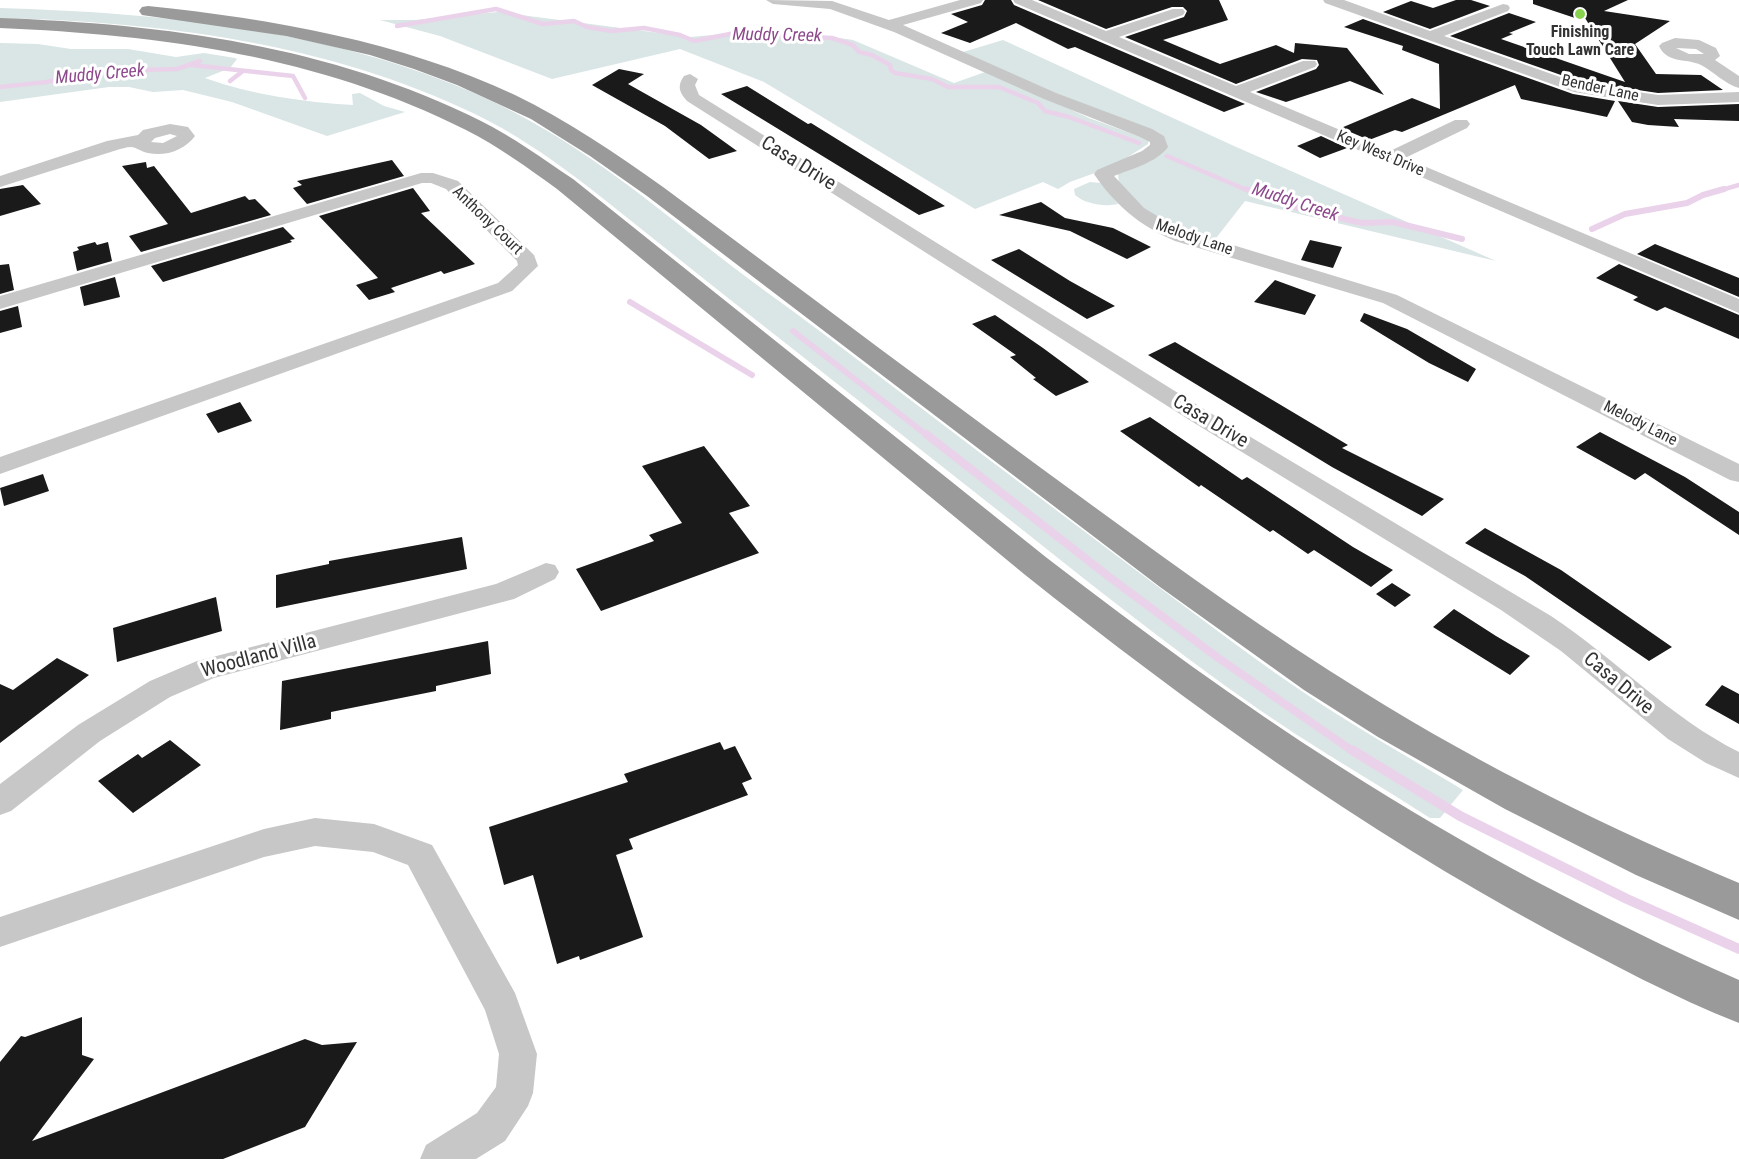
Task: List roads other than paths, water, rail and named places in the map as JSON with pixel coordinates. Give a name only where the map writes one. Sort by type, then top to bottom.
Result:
[{"type":"highway","points":[[0,4],[136,10],[219,19],[299,32],[409,60],[511,101],[573,135],[634,176],[1096,524],[1229,621],[1304,671],[1391,726],[1489,782],[1597,837],[1739,902]]},
{"type":"highway","points":[[0,23],[137,32],[271,53],[338,70],[391,88],[441,109],[490,134],[565,184],[1060,585],[1187,682],[1374,809],[1476,869],[1589,930],[1729,996]]},
{"type":"street","name":"Melody Lane","points":[[773,0],[832,4],[894,27],[1050,96],[1158,140],[1159,147],[1148,155],[1103,174],[1131,208],[1161,228],[1182,237],[1390,298],[1739,474]]},
{"type":"street","points":[[894,27],[976,0]]},
{"type":"street","name":"Key West Drive","points":[[1020,0],[1739,307]]},
{"type":"street","name":"Bender Lane","points":[[1330,0],[1574,87],[1658,100],[1739,97]]},
{"type":"street","points":[[1431,36],[1503,8]]},
{"type":"street","points":[[1106,36],[1178,12]]},
{"type":"street","points":[[1702,59],[1739,83]]},
{"type":"street","points":[[1236,92],[1309,64]]},
{"type":"street","name":"Casa Drive","points":[[690,79],[687,85],[688,92],[693,98],[1190,409],[1511,603],[1551,629],[1664,723],[1714,754],[1739,766]]},
{"type":"street","points":[[1390,158],[1461,124]]},
{"type":"street","points":[[0,182],[113,145],[140,140]]},
{"type":"street","name":"Anthony Court","points":[[0,303],[421,178],[433,178],[452,185],[527,259],[528,266],[505,287],[0,466]]},
{"type":"street","name":"Woodland Villa","points":[[0,802],[89,733],[160,688],[207,669],[504,592],[546,572]]},
{"type":"street","points":[[0,932],[264,843],[315,832],[374,838],[420,855],[502,1005],[518,1054],[514,1093],[491,1127],[440,1159]]},
{"type":"waterway","name":"Muddy Creek","points":[[397,26],[496,9],[543,24],[574,21],[587,27],[612,31],[644,28],[680,35],[694,41],[735,33],[832,38],[853,45],[859,52],[872,55],[890,65],[891,70],[895,73],[932,79],[948,87],[999,87],[1038,103],[1045,111],[1069,117],[1139,143]]},
{"type":"waterway","name":"Muddy Creek","points":[[0,87],[46,82],[104,71],[177,69],[200,61]]},
{"type":"waterway","points":[[191,65],[293,76],[305,98]]},
{"type":"waterway","points":[[230,81],[243,71]]},
{"type":"waterway","name":"Muddy Creek","points":[[1167,156],[1249,191]]},
{"type":"waterway","name":"Muddy Creek","points":[[1718,191],[1739,185]]},
{"type":"waterway","name":"Muddy Creek","points":[[1246,189],[1304,210],[1362,223],[1393,222],[1462,239]]},
{"type":"waterway","name":"Muddy Creek","points":[[1592,229],[1625,214],[1687,203],[1703,195],[1724,189]]},
{"type":"waterway","points":[[630,302],[752,375]]},
{"type":"waterway","points":[[793,331],[928,436]]},
{"type":"waterway","points":[[926,434],[1108,576],[1217,657],[1354,752]]},
{"type":"waterway","points":[[1352,750],[1460,816],[1627,899],[1739,949]]},
{"type":"place","name":"Finishing Touch Lawn Care","points":[[1580,14]]}]
